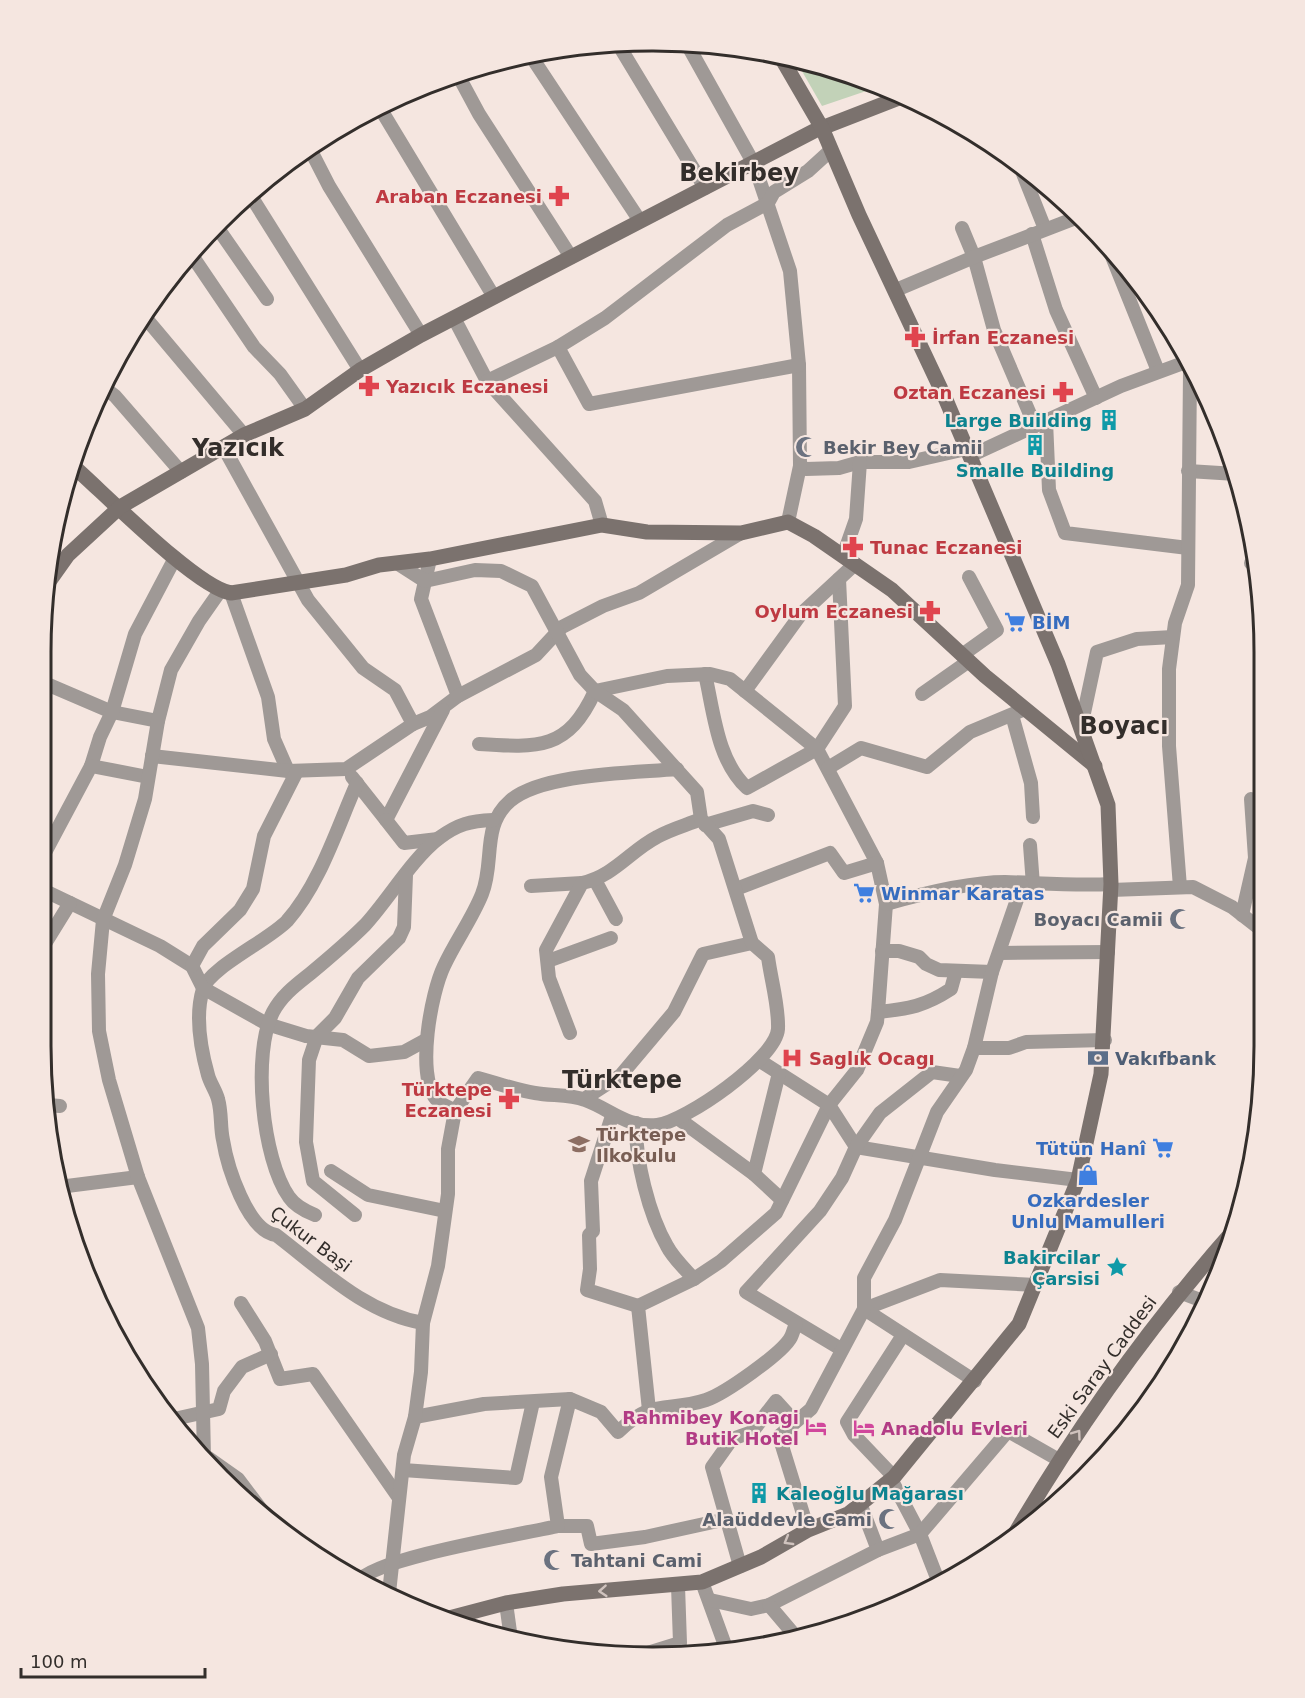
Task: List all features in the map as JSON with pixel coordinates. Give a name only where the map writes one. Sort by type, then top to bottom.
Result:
[{"type":"street","points":[[623,52],[705,188]]},
{"type":"street","points":[[691,52],[754,164],[790,271],[799,365],[800,466],[788,522]]},
{"type":"street","points":[[536,63],[640,221]]},
{"type":"street","points":[[460,1615],[506,1603],[563,1594],[678,1586],[702,1582],[740,1566],[808,1530],[848,1514],[893,1478],[975,1381],[1019,1324],[1078,1180],[1101,1074],[1105,1041],[1111,887],[1108,805],[1058,664],[968,453],[896,290],[830,151],[822,128],[786,66]]},
{"type":"street","points":[[462,82],[479,114],[570,257]]},
{"type":"street","points":[[58,563],[120,507],[244,435],[305,410],[360,370],[421,335],[822,128],[892,101]]},
{"type":"street","points":[[384,114],[494,297]]},
{"type":"street","points":[[486,381],[558,346],[605,318],[727,225],[768,203],[774,192],[808,171],[830,151]]},
{"type":"street","points":[[314,155],[421,335]]},
{"type":"street","points":[[1026,181],[1046,229]]},
{"type":"street","points":[[254,202],[360,370]]},
{"type":"street","points":[[896,290],[1070,220]]},
{"type":"street","points":[[962,228],[974,257],[994,330],[1040,423],[1049,490],[1065,533],[1188,548]]},
{"type":"street","points":[[221,233],[267,299]]},
{"type":"street","points":[[1032,234],[1056,310],[1096,398]]},
{"type":"street","points":[[196,261],[254,347],[280,374],[305,410]]},
{"type":"street","points":[[1118,272],[1158,371]]},
{"type":"street","points":[[454,318],[486,381],[595,501],[602,525]]},
{"type":"street","points":[[149,322],[244,435]]},
{"type":"street","points":[[558,346],[589,404],[799,365]]},
{"type":"street","points":[[800,466],[806,469],[839,468],[860,462],[909,462],[968,453],[1158,371],[1180,364]]},
{"type":"street","points":[[1180,887],[1169,746],[1169,669],[1173,637],[1188,585],[1190,382]]},
{"type":"street","points":[[110,392],[181,472]]},
{"type":"street","points":[[224,448],[298,583],[335,636],[363,668],[395,690],[413,724]]},
{"type":"street","points":[[745,691],[801,614],[839,579],[849,560],[856,519],[860,462]]},
{"type":"street","points":[[79,471],[175,558],[225,592],[267,697],[274,739],[292,771]]},
{"type":"street","points":[[1188,471],[1227,473]]},
{"type":"street","points":[[204,1446],[198,1328],[138,1178],[109,1080],[99,1031],[99,974],[103,920],[125,866],[145,799],[158,721],[171,670],[199,621],[225,592],[298,583],[602,525],[648,532],[741,533],[788,522],[892,590],[966,658],[1019,712],[1095,766]]},
{"type":"street","points":[[152,756],[292,771],[346,769],[413,724],[430,717],[458,696],[536,655],[562,627],[603,606],[639,593],[741,533]]},
{"type":"street","points":[[51,841],[91,766],[100,736],[112,712],[135,634],[175,558]]},
{"type":"street","points":[[430,559],[421,599],[458,696]]},
{"type":"street","points":[[389,1586],[390,1563],[403,1470],[415,1417],[423,1323],[438,1266],[448,1194],[448,1149],[455,1111],[478,1078],[533,1093],[584,1099],[612,1116],[636,1123],[657,1125],[679,1119],[702,1105],[760,1061],[778,1031],[768,957],[752,942],[719,838],[703,822],[697,792],[623,710],[595,691],[580,675],[532,586],[501,571],[475,570],[425,581],[397,563]]},
{"type":"street","points":[[922,694],[997,630],[969,577]]},
{"type":"street","points":[[705,674],[722,749],[730,770],[747,788],[817,749],[845,706],[839,579]]},
{"type":"street","points":[[1081,727],[1097,652],[1137,639],[1173,637]]},
{"type":"street","points":[[595,691],[667,676],[705,674],[730,679],[817,749],[877,863],[886,904],[877,1022],[857,1070],[829,1105],[776,1213],[721,1261],[694,1279],[638,1306],[587,1290],[590,1269],[589,1235],[593,1231],[591,1181],[612,1116]]},
{"type":"street","points":[[51,686],[112,712],[158,721]]},
{"type":"street","points":[[479,744],[529,746],[560,739],[584,716],[595,691]]},
{"type":"street","points":[[386,820],[446,705]]},
{"type":"street","points":[[828,768],[861,748],[927,767],[970,732],[1019,712]]},
{"type":"street","points":[[1019,712],[1031,783],[1033,817]]},
{"type":"street","points":[[91,766],[148,777]]},
{"type":"street","points":[[346,769],[404,843],[438,839]]},
{"type":"street","points":[[455,1111],[437,1100],[432,1092],[426,1040],[438,980],[483,893],[493,820],[510,801],[536,786],[677,769]]},
{"type":"street","points":[[192,966],[203,946],[240,910],[253,889],[264,836],[292,771]]},
{"type":"street","points":[[203,988],[222,968],[276,932],[287,920],[315,876],[357,783]]},
{"type":"street","points":[[1251,799],[1254,828]]},
{"type":"street","points":[[531,886],[589,882],[620,866],[658,836],[703,822],[753,811],[768,815]]},
{"type":"street","points":[[315,1215],[294,1204],[287,1195],[267,1147],[262,1106],[267,1024],[287,992],[365,925],[438,839],[467,821],[493,820]]},
{"type":"street","points":[[808,1530],[779,1436],[811,1409],[824,1388],[841,1349],[864,1309],[864,1278],[895,1220],[918,1155],[937,1112],[966,1070],[974,1048],[992,972],[1027,885],[1030,845]]},
{"type":"street","points":[[736,889],[830,853],[844,873],[877,863]]},
{"type":"street","points":[[1242,915],[1254,869]]},
{"type":"street","points":[[355,1215],[313,1181],[306,1142],[309,1060],[317,1036],[335,1018],[358,978],[399,938],[404,927],[406,875]]},
{"type":"street","points":[[589,882],[616,920]]},
{"type":"street","points":[[570,1032],[549,978],[546,950],[589,882]]},
{"type":"street","points":[[886,904],[958,888],[1004,882],[1027,885],[1192,887],[1254,924]]},
{"type":"street","points":[[51,894],[160,946],[192,966],[203,988],[267,1024],[306,1036],[343,1040],[369,1056],[404,1052],[426,1040]]},
{"type":"street","points":[[51,933],[69,903]]},
{"type":"street","points":[[548,961],[610,938]]},
{"type":"street","points":[[584,1099],[621,1074],[674,1012],[703,954],[752,942]]},
{"type":"street","points":[[882,951],[899,951],[920,957],[926,964],[939,970],[992,972]]},
{"type":"street","points":[[1000,953],[1108,951]]},
{"type":"street","points":[[878,1012],[918,1007],[934,1000],[951,989],[956,971]]},
{"type":"street","name":"Çukur Başi","points":[[203,988],[200,1021],[204,1058],[218,1099],[223,1139],[232,1177],[250,1212],[269,1234],[276,1235],[356,1298],[398,1319],[423,1323]]},
{"type":"street","points":[[974,1048],[1009,1048],[1026,1042],[1105,1041]]},
{"type":"street","points":[[760,1061],[829,1105],[856,1147],[918,1155],[995,1170],[1078,1180]]},
{"type":"street","points":[[841,1349],[746,1292],[820,1211],[842,1178],[856,1147],[880,1113],[932,1072],[960,1076]]},
{"type":"street","points":[[754,1174],[779,1073]]},
{"type":"street","points":[[679,1119],[754,1174],[782,1200]]},
{"type":"street","points":[[636,1123],[635,1143],[654,1220],[668,1249],[694,1279]]},
{"type":"street","points":[[331,1171],[368,1195],[445,1211]]},
{"type":"street","points":[[68,1186],[138,1178]]},
{"type":"street","name":"Eski Saray Caddesi","points":[[1024,1519],[1059,1460],[1179,1292],[1219,1247]]},
{"type":"street","points":[[864,1309],[940,1280],[1036,1285]]},
{"type":"street","points":[[1179,1292],[1198,1299]]},
{"type":"street","points":[[241,1303],[271,1354],[280,1379],[313,1374],[399,1498]]},
{"type":"street","points":[[638,1306],[649,1410]]},
{"type":"street","points":[[864,1309],[975,1381]]},
{"type":"street","points":[[415,1417],[484,1404],[570,1399],[601,1412],[618,1432],[635,1416],[658,1406],[704,1401],[731,1387],[791,1339],[796,1324]]},
{"type":"street","points":[[903,1335],[847,1422],[854,1435],[893,1478],[920,1534],[936,1575]]},
{"type":"street","points":[[180,1418],[219,1409],[222,1406],[224,1391],[242,1367],[271,1354]]},
{"type":"street","points":[[558,1526],[551,1477],[570,1399]]},
{"type":"street","points":[[740,1566],[712,1467],[732,1439],[752,1432],[776,1401],[795,1422]]},
{"type":"street","points":[[403,1470],[516,1478],[533,1402]]},
{"type":"street","points":[[710,1600],[751,1609],[769,1605],[878,1550],[920,1534],[1008,1431],[1059,1460]]},
{"type":"street","points":[[230,1474],[244,1487]]},
{"type":"street","points":[[861,1503],[878,1550]]},
{"type":"street","points":[[365,1573],[390,1563],[558,1526],[587,1526],[591,1544],[645,1537],[727,1519]]},
{"type":"street","points":[[702,1582],[724,1643]]},
{"type":"street","points":[[675,1646],[682,1639],[678,1586]]},
{"type":"street","points":[[506,1603],[510,1630]]},
{"type":"street","points":[[769,1605],[791,1631]]},
{"type":"green space","points":[[801,70],[867,91],[822,106]]},
{"type":"place","name":"Araban Eczanesi","points":[[559,196]]},
{"type":"place","name":"İrfan Eczanesi","points":[[915,337]]},
{"type":"place","name":"Yazıcık Eczanesi","points":[[369,386]]},
{"type":"place","name":"Oztan Eczanesi","points":[[1063,392]]},
{"type":"place","name":"Large Building","points":[[1109,420]]},
{"type":"place","name":"Smalle Building","points":[[1035,445]]},
{"type":"place","name":"Bekir Bey Camii","points":[[806,447]]},
{"type":"place","name":"Tunac Eczanesi","points":[[853,547]]},
{"type":"place","name":"Oylum Eczanesi","points":[[930,611]]},
{"type":"place","name":"BİM","points":[[1015,622]]},
{"type":"place","name":"Winmar Karatas","points":[[864,893]]},
{"type":"place","name":"Boyacı Camii","points":[[1180,919]]},
{"type":"place","name":"Saglık Ocagı","points":[[792,1058]]},
{"type":"place","name":"Vakıfbank","points":[[1098,1058]]},
{"type":"place","name":"Türktepe Eczanesi","points":[[509,1099]]},
{"type":"place","name":"Türktepe Ilkokulu","points":[[579,1144]]},
{"type":"place","name":"Tütün Hanî","points":[[1163,1148]]},
{"type":"place","name":"Ozkardesler Unlu Mamulleri","points":[[1088,1175]]},
{"type":"place","name":"Bakircilar Çarsisi","points":[[1117,1267]]},
{"type":"place","name":"Rahmibey Konagi Butik Hotel","points":[[816,1427]]},
{"type":"place","name":"Anadolu Evleri","points":[[864,1428]]},
{"type":"place","name":"Kaleoğlu Mağarası","points":[[759,1493]]},
{"type":"place","name":"Alaüddevle Cami","points":[[889,1519]]},
{"type":"place","name":"Tahtani Cami","points":[[554,1560]]},
{"type":"district","name":"Bekirbey","points":[[739,173]]},
{"type":"district","name":"Yazıcık","points":[[238,448]]},
{"type":"district","name":"Boyacı","points":[[1124,726]]},
{"type":"district","name":"Türktepe","points":[[622,1080]]}]
